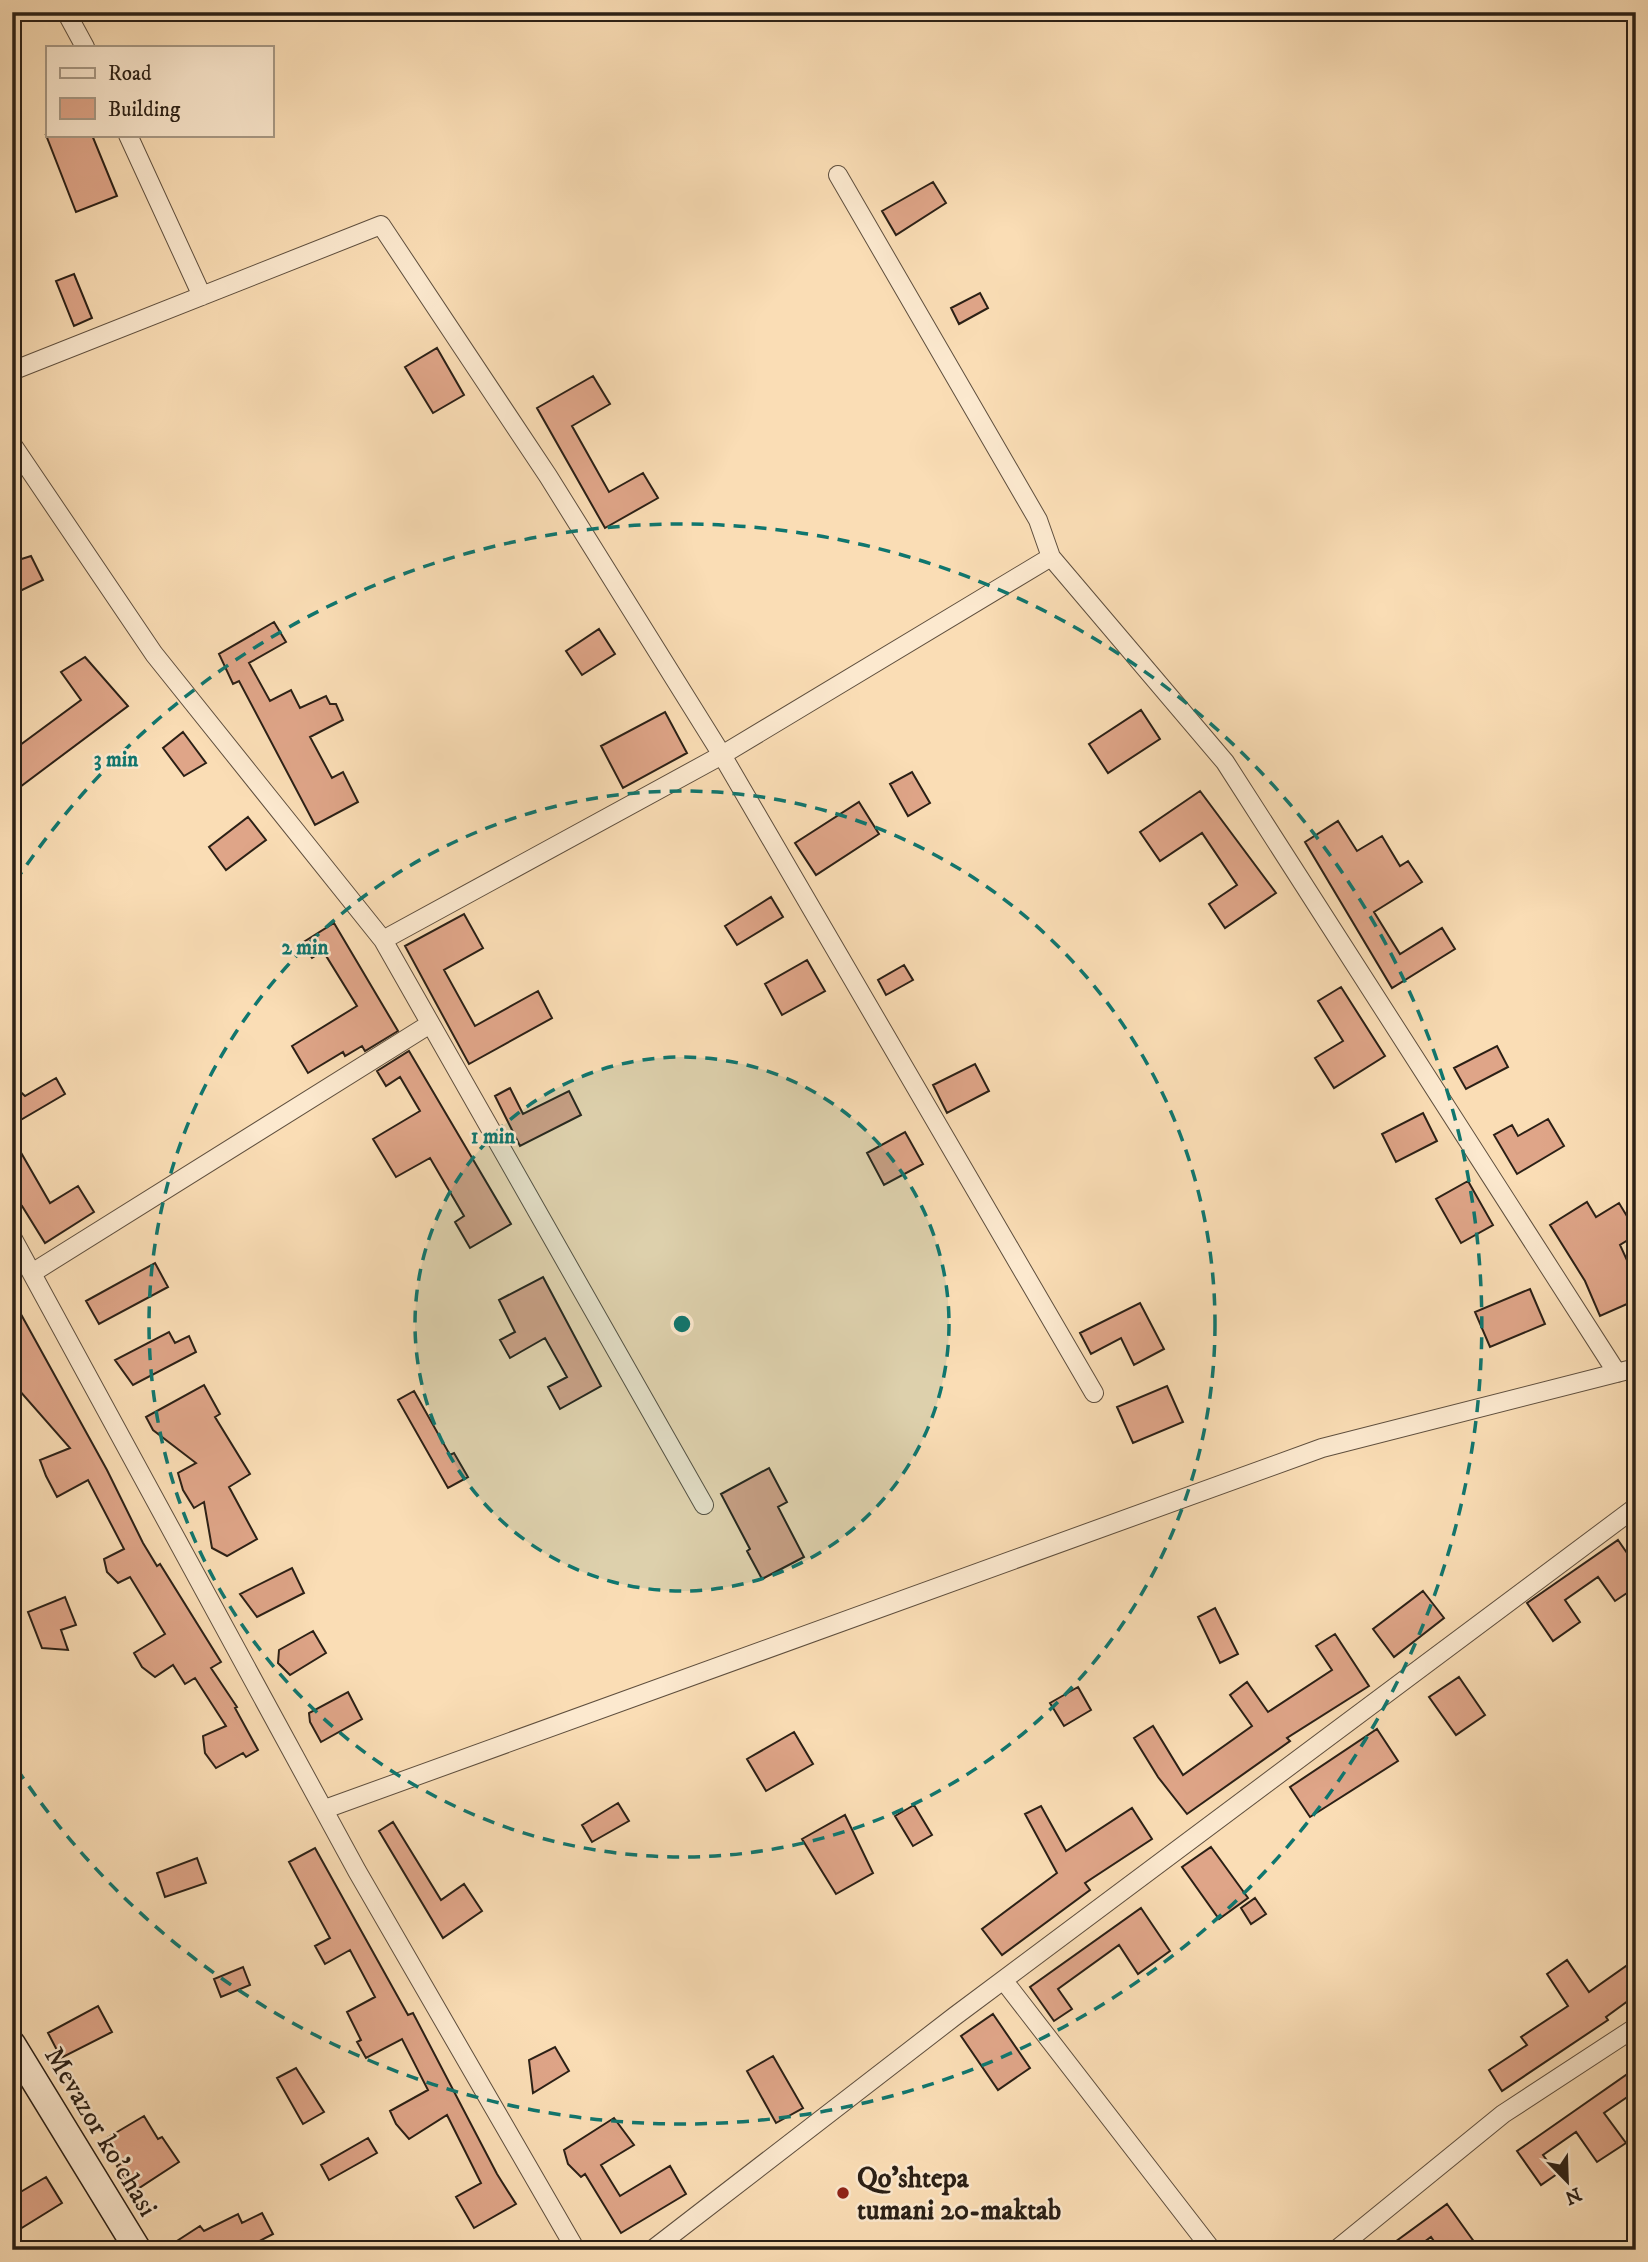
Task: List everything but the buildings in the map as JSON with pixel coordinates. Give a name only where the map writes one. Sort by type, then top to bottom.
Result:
[{"type":"street","points":[[66,12],[84,46]]},
{"type":"street","points":[[128,136],[202,296]]},
{"type":"street","points":[[838,175],[1038,520],[1051,557],[1226,762],[1617,1373]]},
{"type":"street","points":[[12,371],[381,225],[548,476],[722,755],[1094,1393]]},
{"type":"street","points":[[12,444],[154,654],[383,940],[704,1505]]},
{"type":"street","points":[[383,940],[722,755],[1051,557]]},
{"type":"street","points":[[32,1273],[430,1024]]},
{"type":"street","points":[[12,1237],[357,1871],[576,2250]]},
{"type":"street","points":[[325,1810],[1322,1448],[1636,1368]]},
{"type":"street","points":[[652,2250],[1004,1981],[1636,1507]]},
{"type":"street","points":[[1004,1981],[1212,2250]]},
{"type":"street","points":[[1336,2250],[1503,2114],[1636,2027]]},
{"type":"street","name":"Mevazor ko'chasi","points":[[12,2044],[138,2250]]},
{"type":"place","name":"Qo'shtepa tumani 20-maktab","points":[[843,2193]]}]
